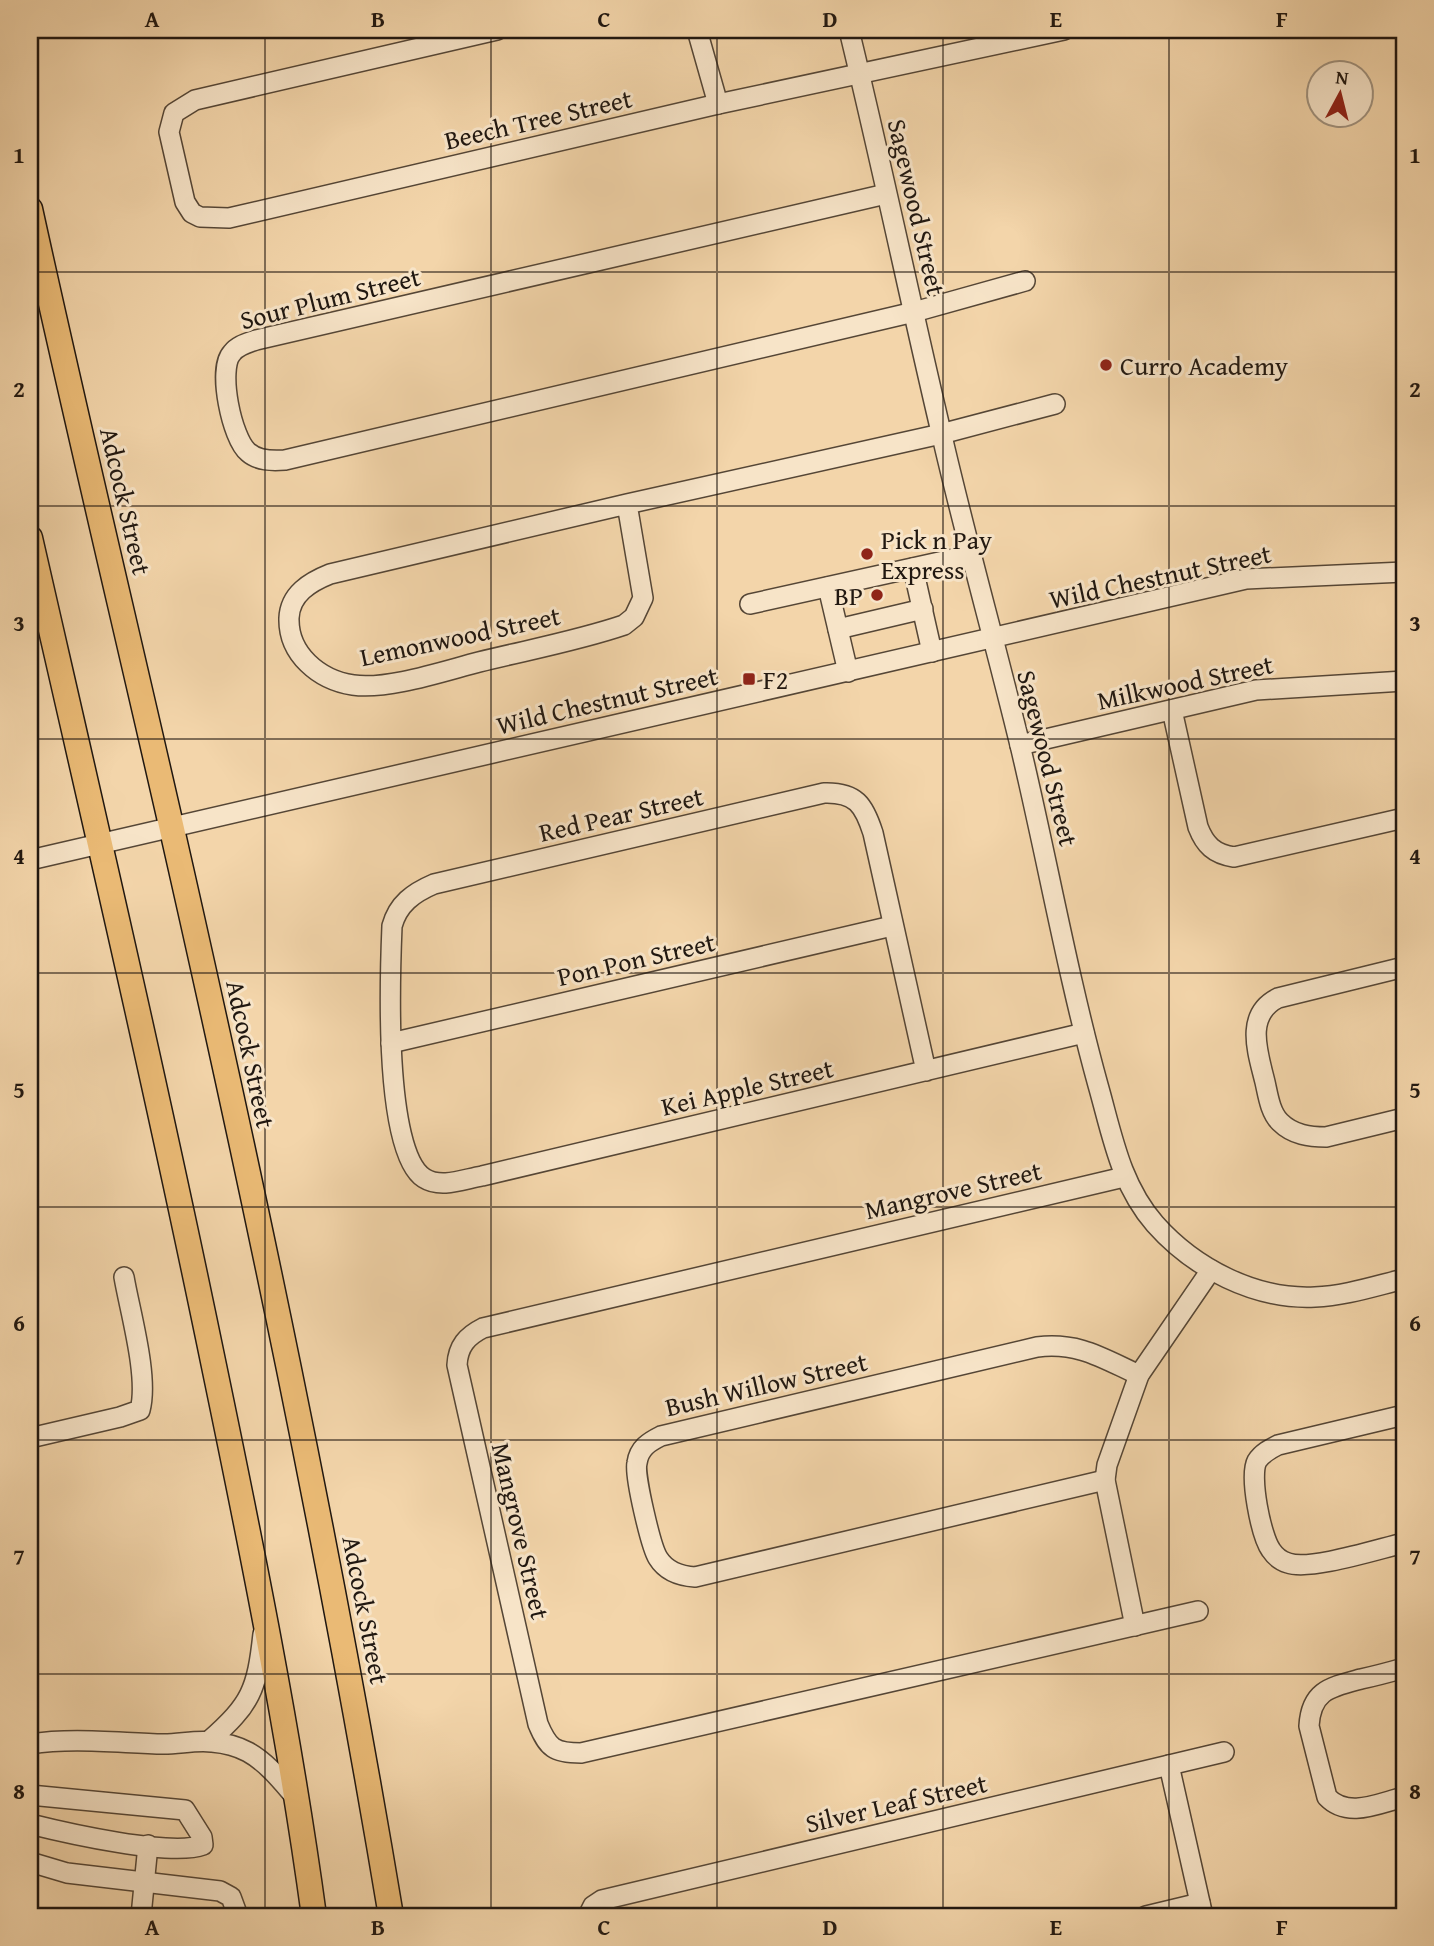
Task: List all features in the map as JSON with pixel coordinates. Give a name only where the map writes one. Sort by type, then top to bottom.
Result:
[{"type":"main road","name":"Adcock Street","points":[[30,209],[171,827],[262,1247],[313,1493],[391,1916]]},
{"type":"main road","points":[[30,538],[180,1201],[265,1619],[298,1801],[314,1916]]},
{"type":"street","name":"Beech Tree Street","points":[[497,30],[195,100],[181,107],[174,113],[169,132],[185,202],[192,213],[200,217],[229,218],[718,104],[1064,30]]},
{"type":"street","points":[[697,30],[718,104]]},
{"type":"street","name":"Sagewood Street","points":[[849,30],[942,435],[1020,745],[1084,1033],[1124,1177],[1153,1222],[1171,1241],[1211,1270],[1261,1290],[1311,1298],[1336,1296],[1404,1279]]},
{"type":"street","name":"Sour Plum Street","points":[[886,194],[256,340],[238,347],[226,362],[225,372],[235,427],[240,443],[246,451],[262,459],[285,460],[914,312]]},
{"type":"street","points":[[914,312],[1025,281]]},
{"type":"street","name":"Lemonwood Street","points":[[626,504],[643,598],[634,617],[624,625],[423,676],[370,686],[352,685],[332,679],[311,667],[296,649],[290,633],[289,616],[294,600],[302,589],[313,581],[330,574],[626,504],[942,435],[1055,404]]},
{"type":"street","points":[[750,604],[971,555]]},
{"type":"street","points":[[913,568],[932,652]]},
{"type":"street","name":"Wild Chestnut Street","points":[[30,860],[1246,579],[1404,572]]},
{"type":"street","points":[[828,587],[848,672]]},
{"type":"street","points":[[838,629],[923,609]]},
{"type":"street","name":"Milkwood Street","points":[[1020,745],[1268,688],[1404,681]]},
{"type":"street","points":[[1172,709],[1198,827],[1204,841],[1212,850],[1223,856],[1234,857],[1404,818]]},
{"type":"street","name":"Red Pear Street","points":[[421,1177],[406,1151],[393,1088],[391,926],[396,912],[408,898],[434,884],[824,793],[848,796],[861,804],[867,812],[926,1071]]},
{"type":"street","name":"Pon Pon Street","points":[[391,1043],[892,926]]},
{"type":"street","points":[[1404,967],[1278,999],[1267,1004],[1259,1016],[1255,1031],[1271,1105],[1278,1121],[1288,1129],[1313,1137],[1326,1137],[1404,1118]]},
{"type":"street","name":"Kei Apple Street","points":[[421,1177],[444,1183],[482,1176],[1084,1033]]},
{"type":"street","name":"Mangrove Street","points":[[1124,1177],[483,1328],[463,1343],[458,1353],[457,1365],[538,1724],[551,1747],[558,1751],[581,1753],[1198,1611]]},
{"type":"street","points":[[1135,1626],[1105,1480],[1115,1440],[1139,1375],[1211,1270]]},
{"type":"street","points":[[30,1438],[140,1410],[143,1397],[141,1377],[124,1277]]},
{"type":"street","name":"Bush Willow Street","points":[[1105,1480],[695,1577],[682,1576],[671,1571],[659,1559],[636,1464],[646,1444],[661,1436],[1037,1348],[1071,1346],[1086,1350],[1139,1375]]},
{"type":"street","points":[[1404,1415],[1278,1445],[1258,1459],[1253,1477],[1267,1541],[1278,1558],[1289,1563],[1314,1564],[1404,1543]]},
{"type":"street","points":[[209,1741],[241,1710],[254,1688],[259,1670],[265,1619]]},
{"type":"street","points":[[1404,1668],[1330,1687],[1315,1702],[1309,1726],[1327,1797],[1333,1803],[1355,1809],[1404,1797]]},
{"type":"street","points":[[30,1730],[54,1740]]},
{"type":"street","points":[[30,1744],[54,1740],[169,1744],[209,1741],[248,1752],[272,1771],[298,1801]]},
{"type":"street","name":"Silver Leaf Street","points":[[588,1916],[593,1906],[602,1900],[1224,1752]]},
{"type":"street","points":[[1146,1916],[1202,1910],[1169,1765]]},
{"type":"street","points":[[30,1795],[185,1810],[202,1837],[203,1845],[182,1849],[148,1845],[85,1837],[30,1824]]},
{"type":"street","points":[[141,1916],[148,1845]]},
{"type":"street","points":[[30,1862],[67,1873],[220,1891],[231,1897],[238,1916]]},
{"type":"place","name":"Curro Academy","points":[[1106,365]]},
{"type":"place","name":"Pick n Pay Express","points":[[867,554]]},
{"type":"place","name":"BP","points":[[877,595]]},
{"type":"place","name":"F2","points":[[749,679]]}]
